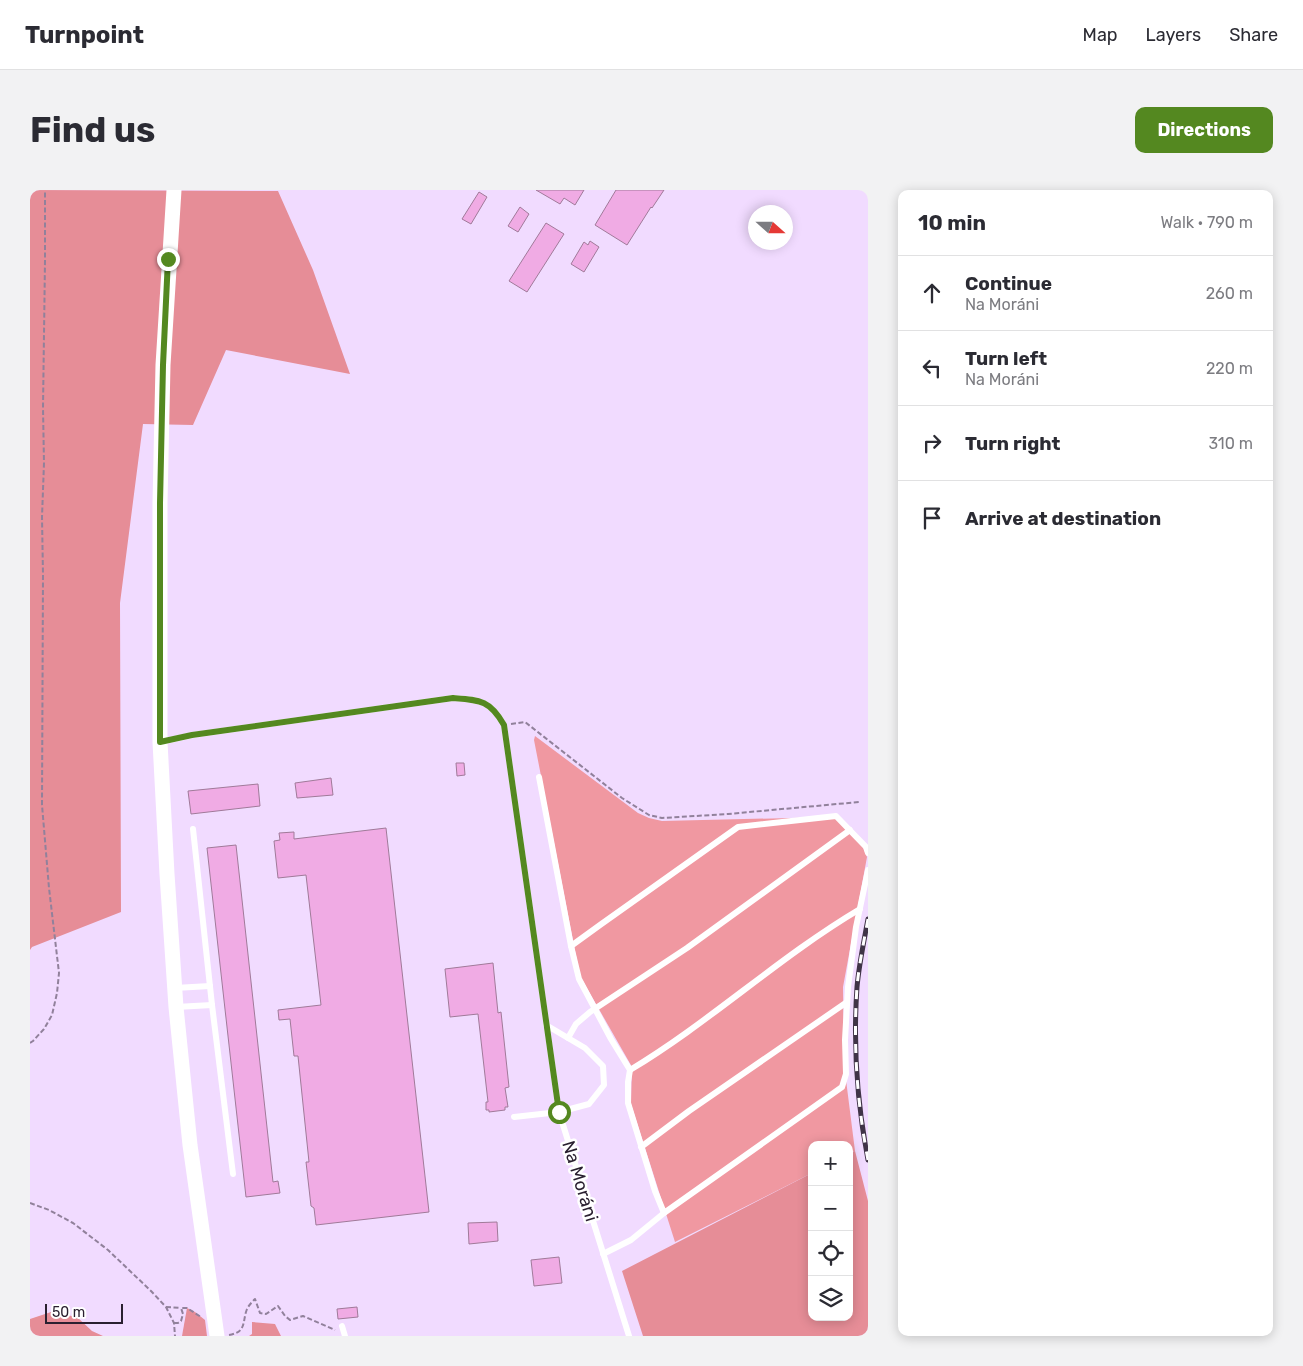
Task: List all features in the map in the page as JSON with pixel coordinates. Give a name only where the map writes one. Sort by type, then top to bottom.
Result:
[{"type":"street","points":[[174,190],[168,259],[162,375],[160,742],[176,1007],[190,1146],[222,1336]]},
{"type":"lane","points":[[160,742],[192,735],[453,698],[479,700],[496,712],[504,725]]},
{"type":"lane","name":"Na Moráni","points":[[504,725],[559,1112],[629,1336]]},
{"type":"lane","points":[[539,777],[579,979],[630,1070],[628,1103],[655,1191],[664,1213]]},
{"type":"lane","points":[[571,946],[738,827],[836,816],[866,847],[868,853]]},
{"type":"lane","points":[[193,829],[233,1174]]},
{"type":"lane","points":[[568,1038],[576,1024],[595,1009],[686,948],[850,830]]},
{"type":"lane","points":[[603,1254],[631,1240],[664,1213],[842,1087],[846,1074],[845,1040],[848,987],[868,870]]},
{"type":"lane","points":[[630,1070],[735,998],[831,926],[860,909]]},
{"type":"lane","points":[[175,988],[210,986]]},
{"type":"lane","points":[[641,1147],[689,1111],[847,1002]]},
{"type":"lane","points":[[176,1007],[212,1004]]},
{"type":"lane","points":[[514,1117],[559,1112],[589,1104],[604,1085],[603,1066],[585,1048],[546,1025]]},
{"type":"lane","points":[[342,1326],[344,1335]]},
{"type":"path","points":[[30,1043],[44,1029],[52,1015],[60,973],[49,888],[42,804],[45,190]]},
{"type":"path","points":[[504,725],[525,722],[622,798],[649,815],[662,818],[859,802]]},
{"type":"path","points":[[30,1203],[74,1223],[108,1250],[166,1307],[174,1323],[175,1336]]},
{"type":"path","points":[[222,1336],[233,1334],[244,1326],[247,1309],[255,1299],[260,1313],[266,1314],[278,1306],[290,1320],[303,1316],[344,1335]]},
{"type":"path","points":[[166,1307],[187,1308],[205,1320]]},
{"type":"path","points":[[174,1323],[178,1324],[181,1321],[183,1314],[181,1308]]},
{"type":"shaded area","points":[[30,190],[278,191],[313,270],[350,374],[226,350],[193,425],[143,424],[120,603],[121,912],[32,947],[30,950]]},
{"type":"shaded area","points":[[535,736],[638,813],[649,818],[662,821],[833,817],[858,835],[867,857],[843,987],[844,1064],[855,1151],[853,1152],[853,1141],[808,1141],[808,1175],[675,1242],[631,1104],[632,1067],[580,976],[534,740]]},
{"type":"shaded area","points":[[855,1151],[868,1201],[868,1336],[643,1336],[622,1271],[808,1175],[808,1321],[853,1321],[853,1152]]},
{"type":"shaded area","points":[[187,1308],[205,1320],[207,1336],[182,1336]]},
{"type":"shaded area","points":[[51,1312],[77,1317],[92,1331],[103,1336],[30,1336],[30,1319]]},
{"type":"shaded area","points":[[252,1322],[275,1324],[281,1336],[249,1336],[252,1334]]},
{"type":"building","points":[[536,190],[584,190],[575,205],[564,198],[560,204]]},
{"type":"building","points":[[616,190],[664,190],[627,245],[595,225]]},
{"type":"building","points":[[479,192],[487,197],[471,224],[462,219]]},
{"type":"building","points":[[520,207],[529,214],[518,232],[508,226]]},
{"type":"building","points":[[546,223],[564,234],[527,292],[509,281]]},
{"type":"building","points":[[590,241],[599,247],[584,272],[571,264],[584,242],[588,245]]},
{"type":"building","points":[[456,763],[464,763],[465,775],[457,776]]},
{"type":"building","points":[[331,778],[333,795],[297,798],[295,783]]},
{"type":"building","points":[[258,784],[260,806],[191,814],[188,791]]},
{"type":"building","points":[[386,828],[429,1212],[316,1225],[314,1208],[311,1206],[306,1162],[309,1162],[298,1056],[294,1056],[290,1019],[279,1020],[278,1010],[321,1005],[306,875],[278,878],[274,841],[280,840],[279,833],[294,832],[294,839]]},
{"type":"building","points":[[236,845],[273,1182],[278,1181],[280,1193],[246,1197],[207,848]]},
{"type":"building","points":[[493,963],[498,1013],[501,1012],[509,1087],[505,1088],[508,1107],[505,1107],[505,1110],[489,1112],[489,1110],[486,1110],[486,1102],[488,1102],[478,1014],[450,1017],[445,969]]},
{"type":"building","points":[[497,1222],[498,1241],[469,1244],[468,1223]]},
{"type":"building","points":[[559,1257],[562,1283],[534,1286],[531,1260]]},
{"type":"building","points":[[357,1307],[358,1317],[338,1319],[337,1309]]},
{"type":"railway","points":[[868,919],[858,978],[855,1030],[861,1117],[868,1160]]},
{"type":"route","points":[[168,259],[163,365],[160,503],[160,742],[192,735],[453,698],[479,700],[496,712],[504,725],[559,1112]]}]
